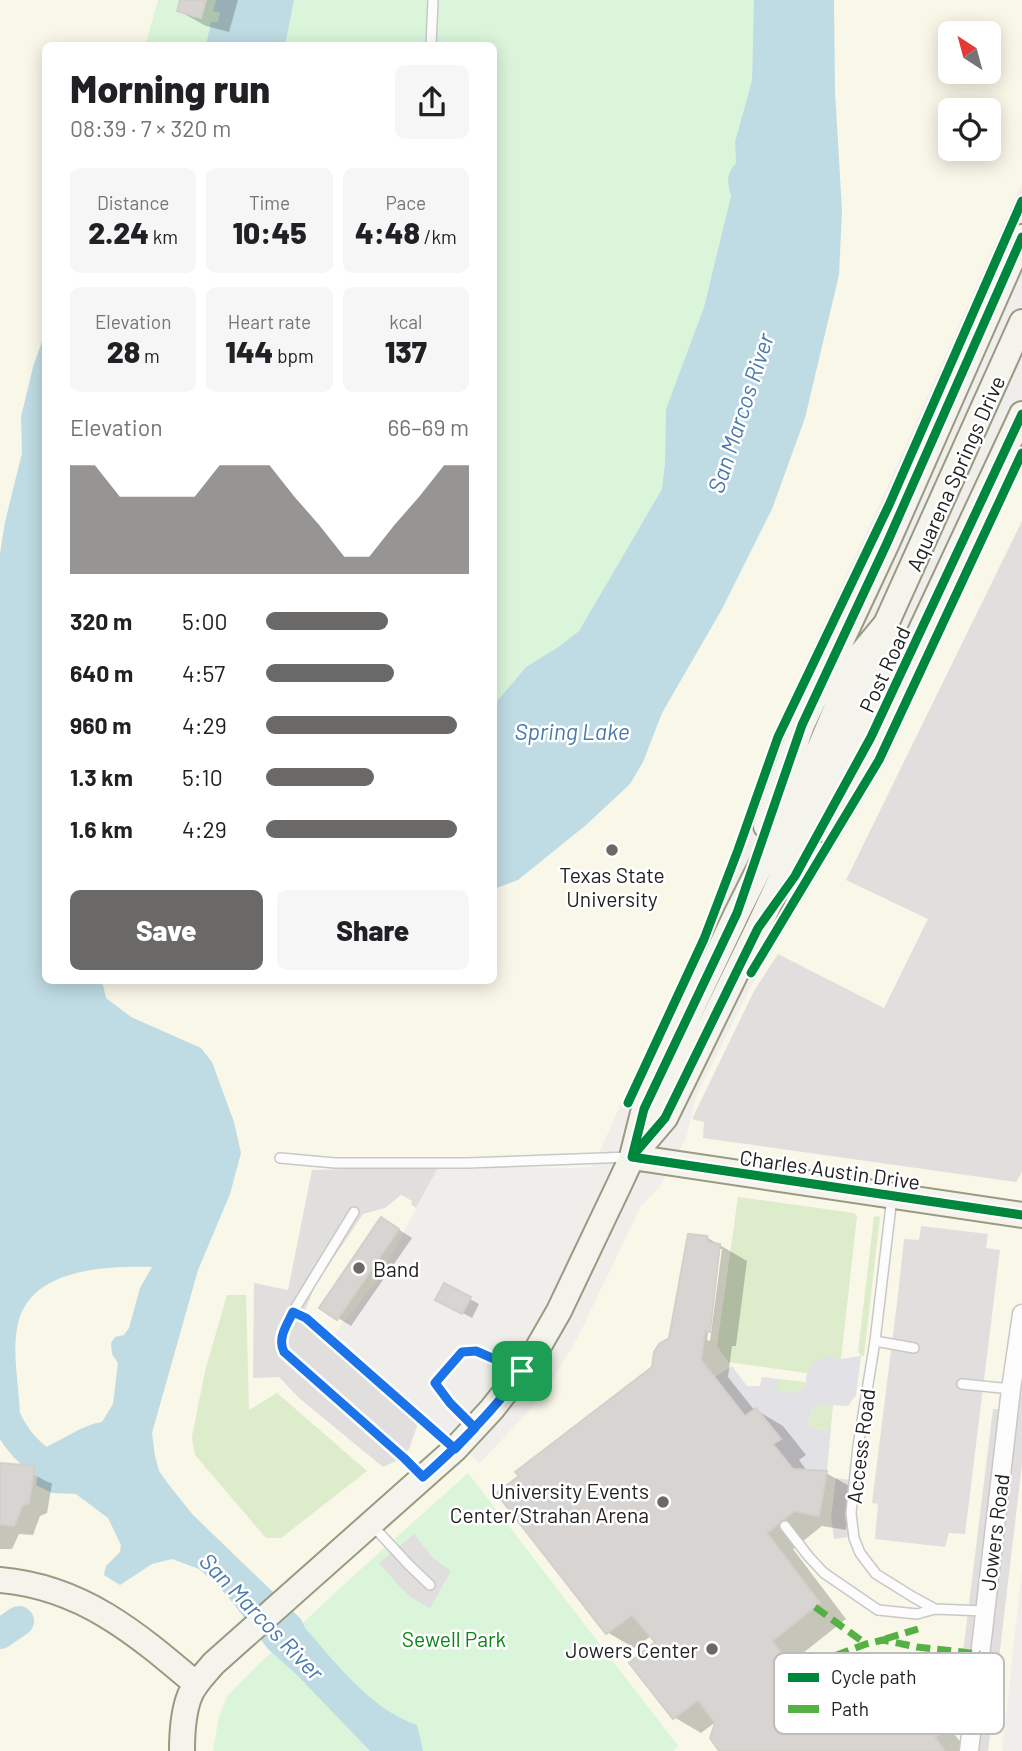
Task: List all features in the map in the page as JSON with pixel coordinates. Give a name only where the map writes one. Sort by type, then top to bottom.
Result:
[{"type":"main road","points":[[737,913],[802,725],[887,543],[1021,240]]},
{"type":"main road","name":"Aquarena Springs Drive","points":[[196,1684],[229,1647],[455,1449],[492,1409],[546,1335],[632,1157],[643,1110],[821,745],[857,659],[886,624],[1022,322]]},
{"type":"main road","name":"Post Road","points":[[758,928],[795,876],[871,737],[1022,414]]},
{"type":"main road","name":"Aquarena Springs Drive","points":[[632,1157],[665,1118],[758,928],[880,663],[886,624]]},
{"type":"main road","name":"Charles Austin Drive","points":[[632,1157],[1022,1215]]},
{"type":"main road","points":[[0,1580],[40,1586],[84,1602],[125,1627],[196,1684],[186,1709],[182,1751]]},
{"type":"street","name":"Jowers Road","points":[[979,1653],[1022,1314]]},
{"type":"lane","points":[[431,42],[433,0]]},
{"type":"lane","points":[[280,1158],[335,1163],[427,1163],[632,1157]]},
{"type":"lane","name":"Access Road","points":[[892,1196],[875,1342],[858,1446],[851,1513],[854,1538],[864,1559],[876,1574],[935,1609],[984,1611]]},
{"type":"lane","points":[[354,1212],[293,1312],[281,1338],[281,1346],[284,1352],[423,1477]]},
{"type":"lane","points":[[293,1312],[306,1318],[455,1449]]},
{"type":"lane","points":[[875,1342],[914,1348]]},
{"type":"lane","points":[[475,1428],[435,1383],[462,1352],[476,1351],[522,1371]]},
{"type":"lane","points":[[962,1384],[1011,1390]]},
{"type":"lane","points":[[371,1524],[430,1585]]},
{"type":"lane","points":[[785,1527],[824,1573],[878,1610],[917,1614],[935,1609]]},
{"type":"shaded area","name":"Texas State University","points":[[0,0],[1022,0],[1022,183],[883,497],[780,718],[699,937],[592,1167],[439,1166],[378,1280],[334,1334],[480,1463],[526,1414],[553,1379],[578,1337],[641,1206],[659,1188],[686,1138],[696,1097],[750,988],[886,763],[1022,463],[1022,1569],[1004,1733],[1004,1653],[774,1653],[774,1734],[1004,1734],[1002,1751],[0,1751]]},
{"type":"shaded area","points":[[1022,521],[1022,1172],[1016,1182],[703,1138],[704,1122],[692,1119],[754,991],[778,954],[884,1008],[928,919],[846,880]]},
{"type":"shaded area","points":[[439,1166],[416,1208],[411,1204],[412,1201],[401,1195],[385,1208],[363,1214],[315,1286],[304,1313],[421,1415],[409,1449],[398,1460],[383,1467],[299,1398],[279,1377],[253,1378],[254,1283],[288,1290],[312,1170]]},
{"type":"shaded area","points":[[921,1226],[988,1234],[986,1248],[1000,1250],[965,1534],[949,1533],[945,1547],[875,1539],[878,1504],[872,1503],[904,1239],[919,1240]]},
{"type":"shaded area","points":[[1022,1351],[1022,1464],[1000,1653],[963,1653],[993,1409],[1014,1410]]},
{"type":"shaded area","points":[[830,1356],[841,1359],[861,1356],[856,1395],[848,1406],[820,1404],[811,1410],[809,1428],[826,1430],[831,1427],[827,1471],[793,1469],[773,1444],[780,1439],[757,1408],[745,1416],[715,1377],[732,1366],[747,1386],[760,1386],[762,1377],[778,1379],[777,1391],[795,1393],[805,1387],[807,1373],[813,1364]]},
{"type":"shaded area","points":[[836,1478],[850,1480],[845,1517],[848,1537],[834,1539],[831,1517]]},
{"type":"shaded area","points":[[414,1534],[432,1557],[451,1571],[430,1608],[412,1598],[379,1563]]},
{"type":"shaded area","points":[[975,1734],[990,1734],[988,1751],[973,1751]]},
{"type":"green space","points":[[158,0],[754,0],[752,80],[735,142],[736,163],[728,184],[731,196],[704,307],[666,409],[662,489],[579,631],[497,702],[497,42],[146,42]]},
{"type":"green space","points":[[738,1197],[854,1213],[857,1216],[841,1359],[830,1356],[813,1364],[807,1373],[728,1362],[717,1346]]},
{"type":"green space","points":[[874,1217],[880,1217],[864,1356],[861,1356],[858,1352]]},
{"type":"green space","points":[[227,1295],[246,1295],[249,1410],[277,1393],[367,1471],[281,1538],[266,1538],[195,1455],[192,1437],[205,1371]]},
{"type":"green space","points":[[778,1379],[805,1382],[805,1387],[795,1393],[776,1391]]},
{"type":"green space","points":[[820,1404],[833,1405],[831,1427],[827,1430],[809,1428],[811,1410]]},
{"type":"green space","name":"Sewell Park","points":[[468,1473],[678,1746],[673,1751],[213,1751],[219,1716],[228,1695],[351,1578]]},
{"type":"water","points":[[216,0],[294,0],[286,42],[206,42],[211,22],[218,22],[220,13],[213,11]]},
{"type":"water","name":"Spring Lake","points":[[754,0],[834,0],[835,92],[842,210],[839,275],[805,418],[772,509],[722,609],[662,713],[643,762],[630,784],[586,825],[518,880],[497,888],[497,701],[526,667],[579,631],[662,489],[666,409],[704,307],[731,196],[728,178],[736,163],[735,142],[752,80]]},
{"type":"water","points":[[42,342],[42,984],[102,984],[106,998],[131,1017],[201,1048],[212,1062],[234,1122],[241,1153],[230,1194],[198,1270],[152,1433],[159,1471],[193,1515],[301,1619],[305,1628],[355,1684],[384,1708],[417,1725],[423,1751],[370,1751],[297,1675],[268,1649],[216,1583],[199,1569],[172,1559],[152,1564],[120,1585],[104,1575],[106,1566],[120,1552],[121,1545],[108,1518],[76,1494],[52,1493],[36,1485],[41,1461],[48,1446],[81,1429],[102,1422],[113,1404],[118,1363],[112,1354],[111,1343],[115,1337],[124,1335],[129,1328],[140,1288],[152,1267],[91,1270],[52,1282],[36,1293],[24,1308],[17,1328],[15,1351],[20,1420],[0,1430],[0,554],[22,453],[21,417]]},
{"type":"building","points":[[180,0],[206,0],[201,18],[177,11]]},
{"type":"building","name":"Band","points":[[381,1217],[399,1229],[337,1320],[319,1308]]},
{"type":"building","name":"University Events Center/Strahan Arena","points":[[688,1234],[707,1236],[708,1242],[720,1244],[710,1332],[705,1331],[701,1360],[745,1416],[756,1408],[781,1439],[773,1444],[793,1469],[827,1471],[819,1516],[794,1511],[767,1533],[820,1603],[772,1641],[781,1653],[774,1653],[774,1734],[940,1734],[935,1737],[944,1751],[719,1751],[710,1738],[715,1723],[698,1700],[673,1719],[629,1663],[655,1642],[632,1615],[606,1634],[496,1493],[519,1476],[515,1472],[652,1367],[654,1352],[659,1344],[669,1338]]},
{"type":"building","points":[[444,1283],[471,1297],[462,1314],[435,1300]]},
{"type":"building","points":[[0,1463],[35,1466],[29,1503],[22,1506],[14,1526],[0,1524]]},
{"type":"waterway","name":"San Marcos River","points":[[0,1397],[6,1419],[24,1447],[51,1467],[78,1474]]},
{"type":"waterway","points":[[0,1634],[19,1621]]},
{"type":"marked path","points":[[815,1607],[866,1644]]},
{"type":"marked path","points":[[885,1639],[918,1629]]},
{"type":"marked path","points":[[842,1653],[883,1640],[971,1653]]},
{"type":"cycle path","points":[[628,1103],[704,939],[778,737],[889,505],[1022,201]]},
{"type":"cycle path","points":[[632,1157],[644,1109],[737,913],[802,725],[887,543],[1022,237]]},
{"type":"cycle path","points":[[635,1153],[665,1118],[758,928],[795,876],[871,737],[1022,414]]},
{"type":"cycle path","points":[[751,973],[879,760],[1022,453]]},
{"type":"cycle path","points":[[632,1157],[1022,1215]]},
{"type":"place","name":"Texas State University","points":[[612,850]]},
{"type":"place","name":"Band","points":[[359,1268]]},
{"type":"place","name":"University Events Center/Strahan Arena","points":[[663,1502]]},
{"type":"place","name":"Jowers Center","points":[[712,1649]]},
{"type":"route","points":[[522,1371],[475,1428],[455,1449],[423,1477],[284,1352],[281,1338],[293,1312],[306,1318],[455,1449],[475,1428],[435,1383],[462,1352],[476,1351],[522,1371]]}]
